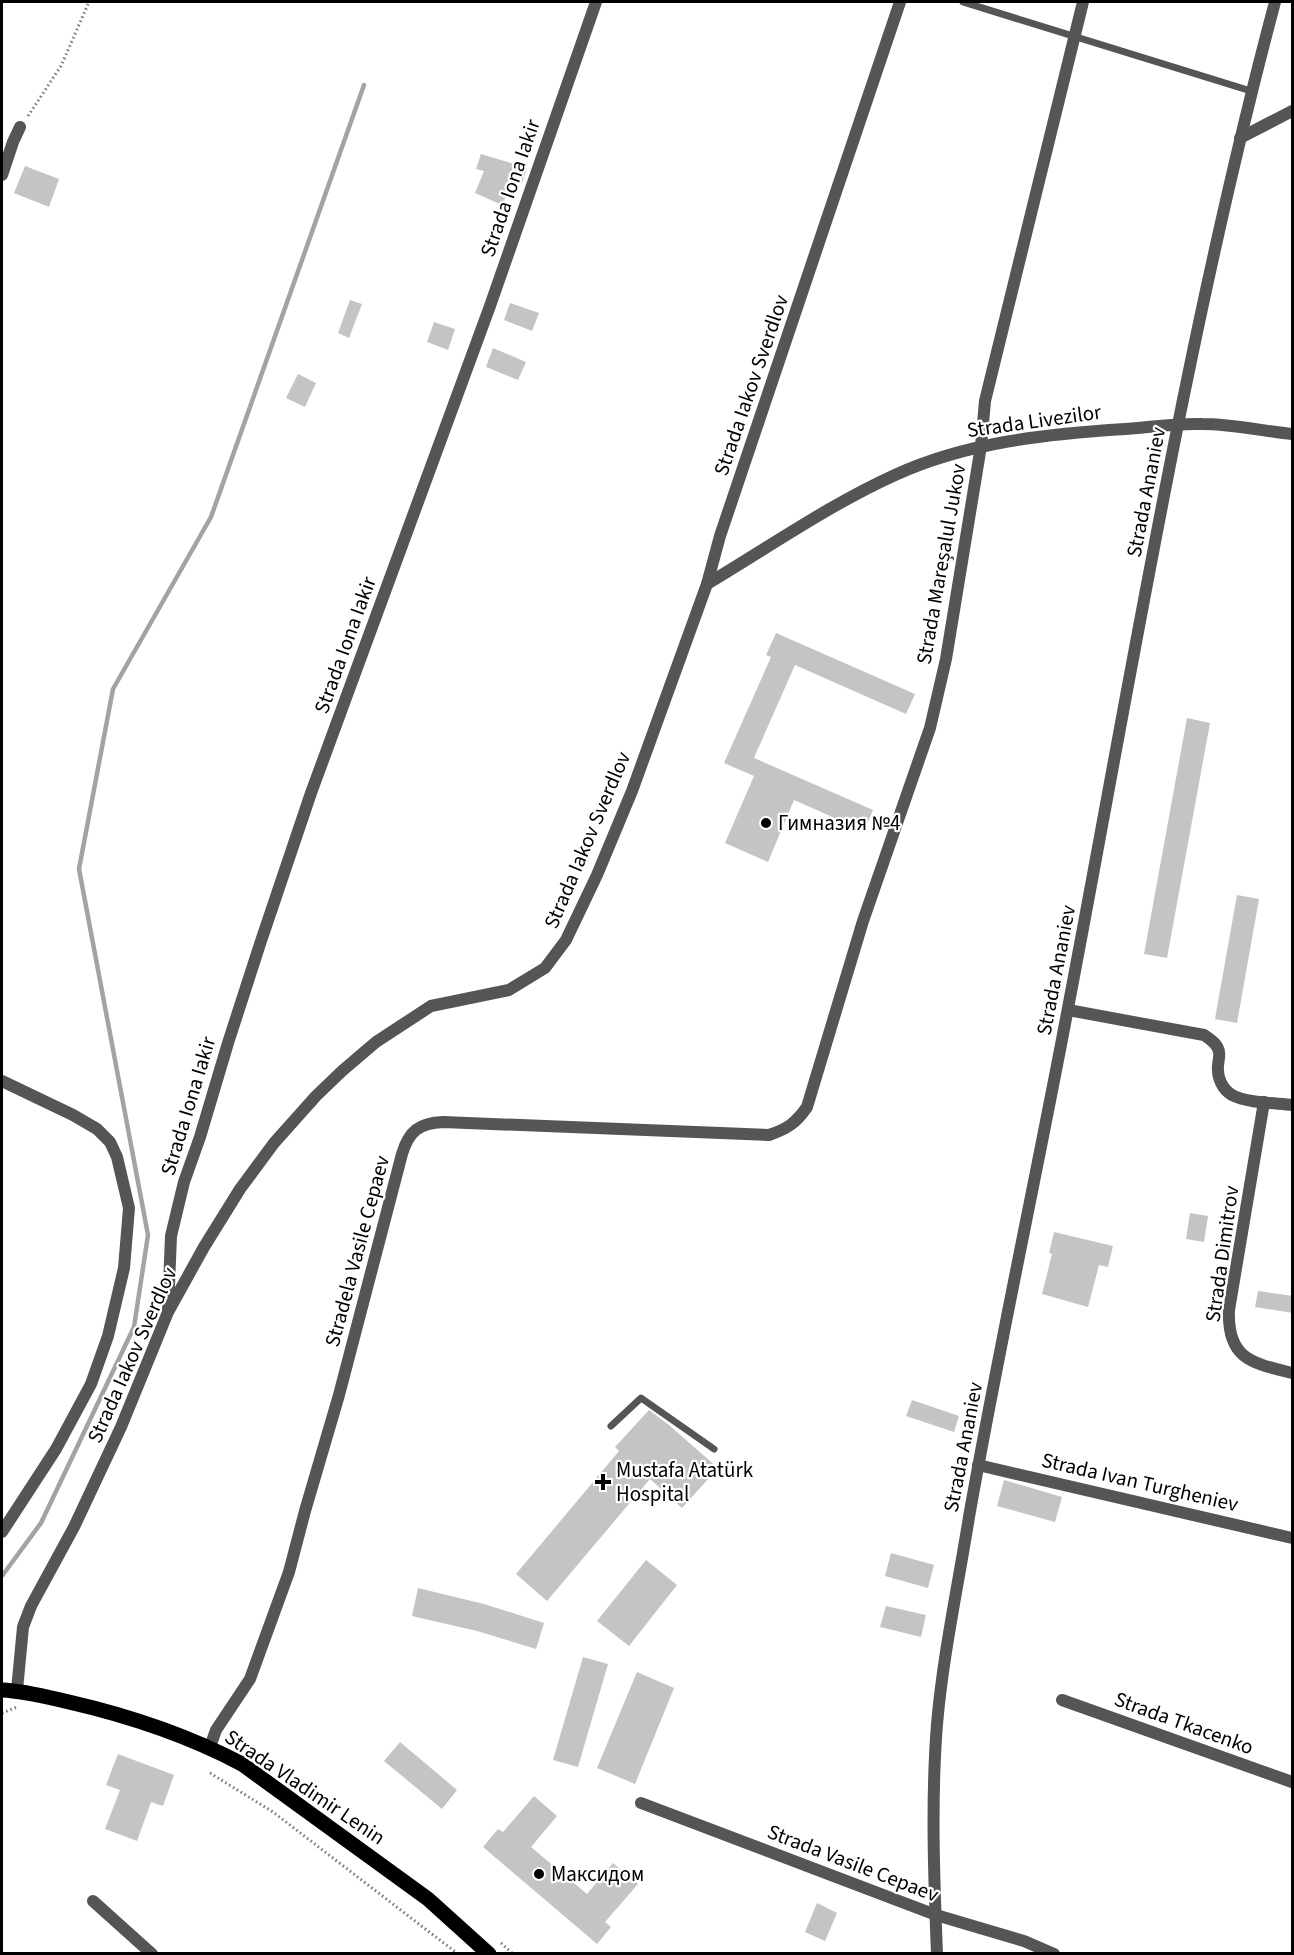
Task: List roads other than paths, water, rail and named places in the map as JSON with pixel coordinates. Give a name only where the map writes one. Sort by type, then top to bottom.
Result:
[{"type":"main road","name":"Strada Vladimir Lenin","points":[[7,1690],[162,1727],[210,1747],[242,1764],[429,1899],[489,1953]]},
{"type":"street","name":"Strada Iona Iakir","points":[[168,1312],[171,1236],[184,1182],[252,966],[311,793],[494,294],[596,2]]},
{"type":"street","name":"Strada Iakov Sverdlov","points":[[7,1690],[23,1627],[31,1606],[74,1527],[116,1437],[168,1312],[240,1189],[274,1143],[316,1096],[376,1042],[431,1006],[509,990],[545,969],[566,940],[597,875],[632,791],[707,584],[720,536],[900,2]]},
{"type":"street","name":"Strada Mareșalul Jukov","points":[[797,1121],[807,1107],[863,921],[930,728],[946,659],[988,390],[1083,2]]},
{"type":"street","name":"Strada Ananiev","points":[[937,1953],[934,1767],[939,1706],[978,1465],[1068,1010],[1179,424],[1240,138],[1275,2]]},
{"type":"street","points":[[1240,138],[1293,111]]},
{"type":"street","points":[[2,175],[13,142],[21,127]]},
{"type":"street","name":"Strada Livezilor","points":[[707,584],[844,500],[897,474],[981,446],[1060,434],[1179,424],[1205,424],[1293,434]]},
{"type":"street","points":[[1068,1010],[1204,1035],[1214,1042],[1220,1053],[1217,1067],[1223,1087],[1232,1095],[1293,1105]]},
{"type":"street","points":[[2,1081],[73,1115],[97,1130],[110,1142],[117,1157],[129,1208],[124,1268],[108,1336],[91,1384],[56,1449],[2,1532]]},
{"type":"street","name":"Strada Dimitrov","points":[[1264,1102],[1228,1326],[1231,1340],[1248,1360],[1293,1373]]},
{"type":"street","name":"Stradela Vasile Cepaev","points":[[210,1747],[216,1730],[250,1679],[289,1572],[304,1511],[339,1395],[402,1154],[407,1140],[417,1128],[430,1122],[443,1122],[768,1135],[785,1130],[797,1121]]},
{"type":"street","name":"Strada Ivan Turgheniev","points":[[978,1465],[1293,1538]]},
{"type":"street","name":"Strada Tkacenko","points":[[1062,1700],[1293,1782]]},
{"type":"street","name":"Strada Vasile Cepaev","points":[[641,1803],[936,1915],[1024,1941],[1054,1953]]},
{"type":"street","points":[[93,1901],[152,1953]]},
{"type":"lane","points":[[963,2],[1251,91]]},
{"type":"lane","points":[[611,1426],[641,1398],[714,1449]]},
{"type":"waterway","points":[[2,1576],[41,1523],[134,1327],[148,1235],[79,869],[113,689],[211,517],[364,85]]},
{"type":"place","name":"Гимназия №4","points":[[766,823]]},
{"type":"place","name":"Mustafa Atatürk Hospital","points":[[603,1482]]},
{"type":"place","name":"Максидом","points":[[539,1874]]}]
